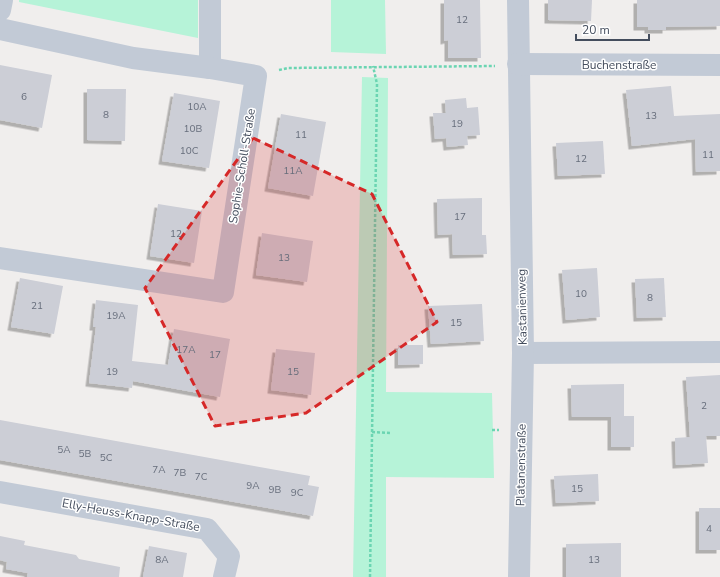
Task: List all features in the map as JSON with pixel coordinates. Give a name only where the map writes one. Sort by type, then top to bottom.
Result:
[{"type":"street","points":[[0,10],[2,0]]},
{"type":"street","points":[[210,0],[210,68]]},
{"type":"street","name":"Kastanienweg","points":[[518,0],[523,353],[720,352]]},
{"type":"street","points":[[0,29],[133,58],[210,68],[256,76]]},
{"type":"street","name":"Buchenstraße","points":[[518,64],[720,65]]},
{"type":"street","name":"Sophie-Scholl-Straße","points":[[0,258],[223,292],[256,76]]},
{"type":"street","name":"Platanenstraße","points":[[520,577],[523,353]]},
{"type":"street","name":"Elly-Heuss-Knapp-Straße","points":[[0,492],[207,529],[228,556],[224,577]]},
{"type":"path","points":[[256,76],[288,68],[373,66],[484,67],[518,64]]},
{"type":"path","points":[[370,577],[376,84],[373,66]]},
{"type":"path","points":[[372,432],[391,433]]},
{"type":"highlighted area","points":[[253,138],[372,194],[437,322],[306,413],[215,426],[145,288]]},
{"type":"green space","points":[[19,0],[198,0],[198,38],[19,2]]},
{"type":"green space","points":[[331,0],[385,0],[386,54],[331,52]]},
{"type":"green space","points":[[362,77],[388,78],[386,392],[492,393],[494,478],[386,477],[386,577],[353,577]]},
{"type":"building","points":[[444,0],[480,0],[481,58],[448,58],[448,40],[444,41]]},
{"type":"building","points":[[548,0],[592,0],[591,21],[548,20]]},
{"type":"building","points":[[637,0],[720,0],[720,26],[666,27],[666,30],[648,30],[648,27],[637,27]]},
{"type":"building","points":[[0,65],[52,75],[42,128],[0,120]]},
{"type":"building","points":[[671,86],[674,116],[720,114],[720,171],[696,172],[695,139],[632,146],[626,90]]},
{"type":"building","points":[[87,89],[126,89],[125,141],[87,140]]},
{"type":"building","points":[[174,93],[220,101],[209,168],[162,161]]},
{"type":"building","points":[[466,98],[467,108],[478,107],[480,135],[467,136],[468,145],[447,147],[446,138],[435,139],[433,113],[446,113],[445,100]]},
{"type":"building","points":[[281,114],[326,122],[313,196],[268,188]]},
{"type":"building","points":[[603,141],[605,174],[558,176],[556,143]]},
{"type":"building","points":[[482,198],[482,235],[486,235],[487,254],[453,255],[452,234],[438,235],[437,199]]},
{"type":"building","points":[[158,204],[202,211],[194,263],[150,256]]},
{"type":"building","points":[[262,233],[313,241],[307,282],[256,275]]},
{"type":"building","points":[[597,268],[600,317],[566,320],[562,270]]},
{"type":"building","points":[[20,278],[63,286],[54,334],[11,327]]},
{"type":"building","points":[[664,278],[666,317],[637,318],[635,279]]},
{"type":"building","points":[[96,300],[138,305],[132,361],[168,365],[174,329],[230,339],[220,397],[133,381],[132,388],[89,383],[96,327],[93,327]]},
{"type":"building","points":[[482,304],[484,341],[431,344],[428,306]]},
{"type":"building","points":[[398,345],[423,345],[423,364],[398,365]]},
{"type":"building","points":[[276,349],[315,353],[311,395],[271,390]]},
{"type":"building","points":[[720,375],[720,436],[706,436],[708,463],[676,465],[675,438],[690,437],[686,377]]},
{"type":"building","points":[[624,384],[624,416],[634,416],[634,447],[611,447],[611,417],[572,417],[571,385]]},
{"type":"building","points":[[0,420],[310,476],[308,485],[319,487],[313,516],[0,460]]},
{"type":"building","points":[[598,474],[599,501],[556,503],[554,476]]},
{"type":"building","points":[[699,508],[720,508],[720,550],[699,550]]},
{"type":"building","points":[[0,536],[25,541],[24,545],[76,555],[79,559],[120,567],[119,577],[27,577],[28,573],[6,569],[7,562],[0,560]]},
{"type":"building","points":[[621,543],[621,577],[566,577],[566,544]]},
{"type":"building","points":[[149,546],[187,553],[183,577],[143,577]]}]
